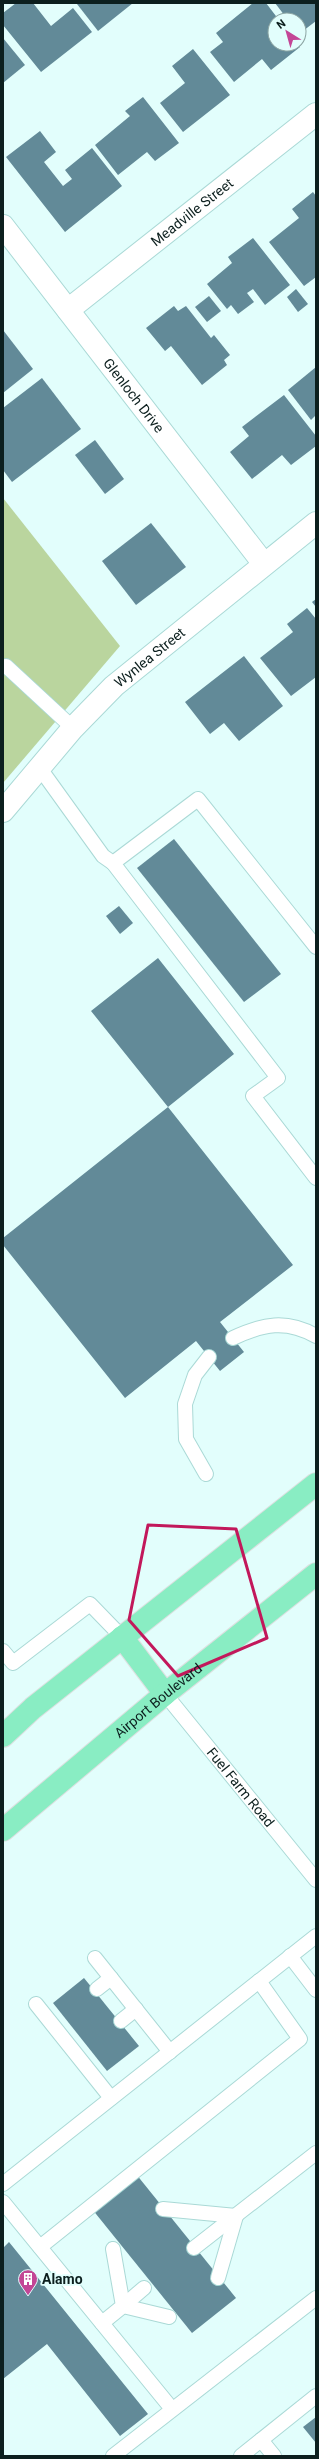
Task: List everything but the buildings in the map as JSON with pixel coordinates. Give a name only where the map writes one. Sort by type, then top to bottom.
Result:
[{"type":"main road","points":[[3,1736],[33,1708],[316,1484]]},
{"type":"main road","name":"Airport Boulevard","points":[[3,1830],[165,1694],[316,1574]]},
{"type":"main road","points":[[122,1637],[165,1694]]},
{"type":"street","name":"Meadville Street","points":[[68,310],[316,114]]},
{"type":"street","name":"Glenloch Drive","points":[[3,226],[264,564]]},
{"type":"street","name":"Wynlea Street","points":[[3,811],[73,728],[114,686],[316,523]]},
{"type":"lane","points":[[3,667],[6,666],[73,728]]},
{"type":"lane","points":[[39,767],[103,856],[114,863],[278,1078],[253,1096],[316,1178]]},
{"type":"lane","points":[[114,863],[198,799],[316,947]]},
{"type":"lane","points":[[233,1338],[254,1328],[278,1324],[304,1329],[316,1336]]},
{"type":"lane","points":[[206,1474],[186,1439],[185,1404],[195,1375],[209,1357]]},
{"type":"lane","points":[[3,1651],[13,1663],[90,1604],[122,1637]]},
{"type":"lane","name":"Fuel Farm Road","points":[[165,1694],[316,1880]]},
{"type":"lane","points":[[3,2184],[316,1936]]},
{"type":"lane","points":[[290,1956],[316,1990]]},
{"type":"lane","points":[[95,1958],[170,2052]]},
{"type":"lane","points":[[96,1989],[111,1978]]},
{"type":"lane","points":[[40,2247],[300,2039],[259,1980]]},
{"type":"lane","points":[[36,2004],[56,2021],[81,2053],[112,2098]]},
{"type":"lane","points":[[121,2021],[136,2009]]},
{"type":"lane","points":[[194,2248],[316,2153]]},
{"type":"lane","points":[[3,2202],[172,2409]]},
{"type":"lane","points":[[164,2209],[236,2216]]},
{"type":"lane","points":[[218,2278],[236,2216]]},
{"type":"lane","points":[[113,2249],[123,2306]]},
{"type":"lane","points":[[102,2323],[144,2288]]},
{"type":"lane","points":[[113,2456],[316,2298]]},
{"type":"lane","points":[[123,2306],[169,2317]]},
{"type":"lane","points":[[241,2456],[316,2396]]},
{"type":"lane","points":[[261,2440],[274,2456]]},
{"type":"highlighted area","points":[[148,1525],[236,1529],[267,1638],[178,1676],[129,1620]]},
{"type":"green space","points":[[3,498],[120,646],[3,783]]},
{"type":"place","name":"Alamo","points":[[28,2296]]}]
